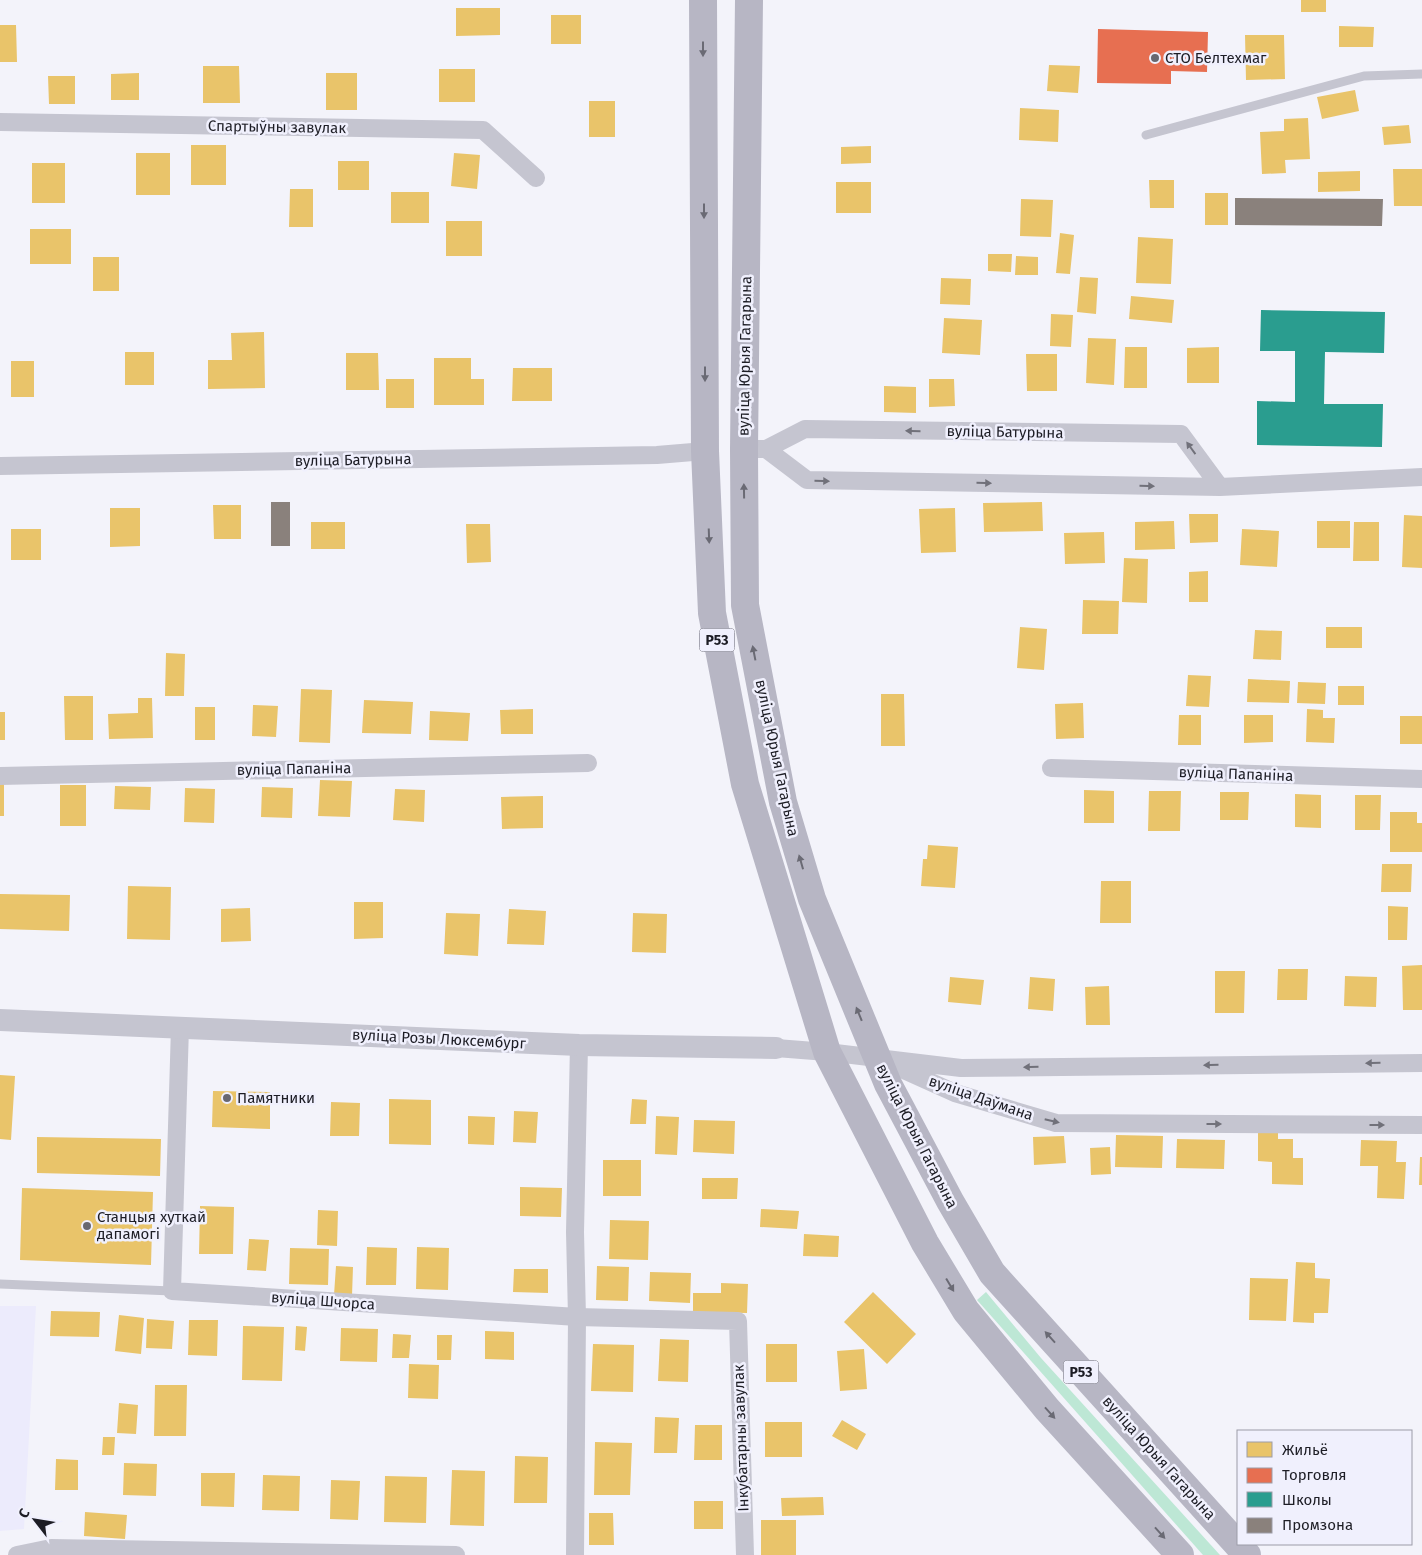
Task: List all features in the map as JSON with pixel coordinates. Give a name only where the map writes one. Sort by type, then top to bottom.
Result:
[{"type":"main road","name":"вуліца Юрыя Гагарына","points":[[703,0],[705,451],[712,613],[746,784],[827,1052],[925,1243],[966,1311],[1047,1409],[1180,1555]]},
{"type":"main road","name":"вуліца Юрыя Гагарына","points":[[749,0],[755,449],[745,605],[783,802],[812,899],[892,1092],[950,1202],[992,1274],[1237,1544]]},
{"type":"main road","name":"вуліца Юрыя Гагарына","points":[[1238,1545],[1247,1555]]},
{"type":"street","name":"Спартыўны завулак","points":[[0,122],[483,130],[536,178]]},
{"type":"street","name":"вуліца Батурына","points":[[755,449],[805,430],[1181,434],[1220,487]]},
{"type":"street","points":[[755,449],[807,480],[1220,487],[1422,477]]},
{"type":"street","name":"вуліца Батурына","points":[[0,466],[657,455],[705,451]]},
{"type":"street","name":"вуліца Папаніна","points":[[0,776],[588,763]]},
{"type":"street","name":"вуліца Папаніна","points":[[1051,768],[1422,779]]},
{"type":"street","name":"вуліца Розы Люксембург","points":[[0,1020],[579,1045],[776,1048],[878,1059]]},
{"type":"street","points":[[172,1291],[180,1028]]},
{"type":"street","points":[[575,1555],[577,1318],[574,1232],[579,1045]]},
{"type":"street","name":"вуліца Даўмана","points":[[878,1059],[961,1068],[1422,1062]]},
{"type":"street","name":"вуліца Даўмана","points":[[878,1059],[955,1093],[1056,1123],[1422,1125]]},
{"type":"street","name":"вуліца Шчорса","points":[[172,1291],[577,1318],[738,1321]]},
{"type":"street","name":"Інкубатарны завулак","points":[[738,1321],[745,1555]]},
{"type":"street","points":[[17,1555],[51,1548],[456,1555]]},
{"type":"lane","points":[[1146,135],[1364,76],[1422,74]]},
{"type":"lane","points":[[0,1284],[172,1291]]},
{"type":"shaded area","points":[[0,1306],[36,1306],[24,1529],[0,1531]]},
{"type":"green space","points":[[986,1292],[1041,1358],[1220,1555],[1203,1555],[977,1300]]},
{"type":"building: Жильё","points":[[1301,0],[1326,0],[1326,12],[1301,12]]},
{"type":"building: Жильё","points":[[456,8],[500,8],[500,35],[456,36]]},
{"type":"building: Жильё","points":[[551,15],[581,15],[581,44],[551,44]]},
{"type":"building: Жильё","points":[[0,25],[16,25],[17,62],[0,62]]},
{"type":"building: Жильё","points":[[1339,26],[1374,27],[1373,47],[1339,47]]},
{"type":"building: Жильё","points":[[1245,35],[1284,35],[1285,79],[1246,80]]},
{"type":"building: Жильё","points":[[1049,65],[1080,66],[1078,93],[1047,91]]},
{"type":"building: Жильё","points":[[203,66],[239,66],[240,103],[203,103]]},
{"type":"building: Жильё","points":[[439,69],[475,69],[475,102],[439,102]]},
{"type":"building: Жильё","points":[[139,73],[139,100],[111,100],[111,74]]},
{"type":"building: Жильё","points":[[326,73],[357,73],[357,110],[326,110]]},
{"type":"building: Жильё","points":[[48,76],[75,76],[75,104],[49,104]]},
{"type":"building: Жильё","points":[[1355,90],[1359,111],[1322,119],[1317,97]]},
{"type":"building: Жильё","points":[[589,101],[615,101],[615,137],[589,137]]},
{"type":"building: Жильё","points":[[1020,108],[1059,110],[1058,142],[1019,140]]},
{"type":"building: Жильё","points":[[1308,118],[1310,159],[1285,160],[1286,173],[1262,174],[1260,132],[1284,131],[1284,119]]},
{"type":"building: Жильё","points":[[1409,125],[1411,143],[1384,145],[1382,127]]},
{"type":"building: Жильё","points":[[191,145],[226,145],[226,185],[191,185]]},
{"type":"building: Жильё","points":[[871,146],[871,163],[841,164],[841,147]]},
{"type":"building: Жильё","points":[[136,153],[170,153],[170,195],[136,195]]},
{"type":"building: Жильё","points":[[454,153],[480,155],[477,189],[451,186]]},
{"type":"building: Жильё","points":[[338,161],[369,161],[369,190],[338,190]]},
{"type":"building: Жильё","points":[[32,163],[65,163],[65,203],[32,203]]},
{"type":"building: Жильё","points":[[1393,169],[1422,169],[1422,206],[1394,206]]},
{"type":"building: Жильё","points":[[1360,171],[1360,191],[1318,192],[1318,172]]},
{"type":"building: Жильё","points":[[1149,180],[1174,180],[1174,208],[1150,208]]},
{"type":"building: Жильё","points":[[836,182],[871,182],[871,213],[836,213]]},
{"type":"building: Жильё","points":[[290,189],[313,189],[313,227],[289,227]]},
{"type":"building: Жильё","points":[[391,192],[429,192],[429,223],[391,223]]},
{"type":"building: Жильё","points":[[1205,193],[1228,193],[1228,225],[1205,225]]},
{"type":"building: Жильё","points":[[1021,199],[1053,200],[1051,237],[1020,236]]},
{"type":"building: Жильё","points":[[446,221],[482,221],[482,256],[446,256]]},
{"type":"building: Жильё","points":[[30,229],[71,229],[71,264],[30,264]]},
{"type":"building: Жильё","points":[[1060,233],[1074,235],[1070,274],[1056,273]]},
{"type":"building: Жильё","points":[[1138,237],[1173,239],[1171,284],[1136,283]]},
{"type":"building: Жильё","points":[[988,254],[1012,254],[1011,272],[988,271]]},
{"type":"building: Жильё","points":[[1016,256],[1038,257],[1038,275],[1015,275]]},
{"type":"building: Жильё","points":[[93,257],[119,257],[119,291],[93,291]]},
{"type":"building: Жильё","points":[[1080,277],[1098,278],[1096,314],[1077,312]]},
{"type":"building: Жильё","points":[[941,278],[971,279],[970,305],[940,304]]},
{"type":"building: Жильё","points":[[1131,296],[1174,300],[1172,323],[1129,319]]},
{"type":"building: Жильё","points":[[1051,314],[1073,315],[1071,347],[1050,346]]},
{"type":"building: Жильё","points":[[944,318],[982,320],[980,355],[942,353]]},
{"type":"building: Жильё","points":[[264,332],[265,388],[208,389],[208,360],[232,360],[231,333]]},
{"type":"building: Жильё","points":[[1088,338],[1116,339],[1114,385],[1086,383]]},
{"type":"building: Жильё","points":[[1125,347],[1147,347],[1147,388],[1124,388]]},
{"type":"building: Жильё","points":[[1219,347],[1219,383],[1187,383],[1187,348]]},
{"type":"building: Жильё","points":[[125,352],[154,352],[154,385],[125,385]]},
{"type":"building: Жильё","points":[[346,353],[378,353],[379,390],[346,390]]},
{"type":"building: Жильё","points":[[1026,354],[1057,354],[1057,391],[1027,391]]},
{"type":"building: Жильё","points":[[434,358],[471,358],[471,379],[484,379],[484,405],[434,405]]},
{"type":"building: Жильё","points":[[11,361],[34,361],[34,397],[11,397]]},
{"type":"building: Жильё","points":[[513,368],[552,368],[552,401],[512,401]]},
{"type":"building: Жильё","points":[[386,379],[414,379],[414,408],[386,408]]},
{"type":"building: Жильё","points":[[929,379],[954,379],[955,406],[929,407]]},
{"type":"building: Жильё","points":[[884,386],[916,387],[916,413],[884,412]]},
{"type":"building: Жильё","points":[[1042,502],[1043,531],[984,532],[983,503]]},
{"type":"building: Жильё","points":[[213,505],[241,505],[241,539],[214,539]]},
{"type":"building: Жильё","points":[[110,508],[140,508],[140,546],[110,547]]},
{"type":"building: Жильё","points":[[955,508],[956,552],[921,553],[919,509]]},
{"type":"building: Жильё","points":[[1189,514],[1218,514],[1218,542],[1190,543]]},
{"type":"building: Жильё","points":[[1404,515],[1422,516],[1422,568],[1402,567]]},
{"type":"building: Жильё","points":[[1174,521],[1175,549],[1135,550],[1135,522]]},
{"type":"building: Жильё","points":[[1317,521],[1350,521],[1350,548],[1317,548]]},
{"type":"building: Жильё","points":[[311,522],[345,522],[345,549],[311,549]]},
{"type":"building: Жильё","points":[[1354,522],[1379,522],[1379,561],[1353,561]]},
{"type":"building: Жильё","points":[[466,524],[490,524],[491,562],[467,563]]},
{"type":"building: Жильё","points":[[11,529],[41,529],[41,560],[11,560]]},
{"type":"building: Жильё","points":[[1242,529],[1279,531],[1277,567],[1240,565]]},
{"type":"building: Жильё","points":[[1104,532],[1105,563],[1065,564],[1064,533]]},
{"type":"building: Жильё","points":[[1124,558],[1148,559],[1147,603],[1122,602]]},
{"type":"building: Жильё","points":[[1208,571],[1208,602],[1189,602],[1189,572]]},
{"type":"building: Жильё","points":[[1083,600],[1119,601],[1118,634],[1082,634]]},
{"type":"building: Жильё","points":[[1020,627],[1047,629],[1044,670],[1017,668]]},
{"type":"building: Жильё","points":[[1326,627],[1362,627],[1362,648],[1326,648]]},
{"type":"building: Жильё","points":[[1255,630],[1282,631],[1281,660],[1253,659]]},
{"type":"building: Жильё","points":[[166,653],[185,654],[184,696],[165,696]]},
{"type":"building: Жильё","points":[[1188,675],[1211,676],[1209,707],[1186,706]]},
{"type":"building: Жильё","points":[[1248,679],[1290,681],[1289,703],[1247,702]]},
{"type":"building: Жильё","points":[[1298,682],[1326,683],[1325,704],[1297,703]]},
{"type":"building: Жильё","points":[[1338,686],[1364,686],[1364,705],[1338,705]]},
{"type":"building: Жильё","points":[[301,689],[332,690],[330,743],[299,742]]},
{"type":"building: Жильё","points":[[881,694],[904,694],[905,746],[881,746]]},
{"type":"building: Жильё","points":[[64,696],[93,696],[93,740],[65,740]]},
{"type":"building: Жильё","points":[[138,698],[152,698],[153,738],[109,739],[108,714],[138,713]]},
{"type":"building: Жильё","points":[[364,700],[413,702],[411,734],[362,733]]},
{"type":"building: Жильё","points":[[1083,703],[1084,738],[1056,739],[1055,704]]},
{"type":"building: Жильё","points":[[253,705],[278,706],[276,737],[252,736]]},
{"type":"building: Жильё","points":[[195,707],[215,707],[215,740],[195,740]]},
{"type":"building: Жильё","points":[[533,709],[533,734],[501,734],[500,710]]},
{"type":"building: Жильё","points":[[1307,709],[1323,710],[1323,718],[1335,718],[1334,743],[1306,742]]},
{"type":"building: Жильё","points":[[430,711],[470,713],[468,741],[429,740]]},
{"type":"building: Жильё","points":[[0,712],[5,712],[5,740],[0,740]]},
{"type":"building: Жильё","points":[[1179,715],[1201,715],[1201,745],[1178,745]]},
{"type":"building: Жильё","points":[[1244,715],[1273,715],[1273,742],[1244,743]]},
{"type":"building: Жильё","points":[[1400,716],[1422,716],[1422,744],[1400,744]]},
{"type":"building: Жильё","points":[[320,780],[352,781],[350,817],[318,816]]},
{"type":"building: Жильё","points":[[0,783],[4,783],[4,816],[0,816]]},
{"type":"building: Жильё","points":[[60,785],[86,785],[86,826],[60,826]]},
{"type":"building: Жильё","points":[[115,786],[151,787],[150,810],[114,809]]},
{"type":"building: Жильё","points":[[262,787],[293,788],[292,818],[261,817]]},
{"type":"building: Жильё","points":[[185,788],[215,789],[214,823],[184,822]]},
{"type":"building: Жильё","points":[[395,789],[425,790],[424,822],[393,820]]},
{"type":"building: Жильё","points":[[1084,790],[1114,791],[1114,823],[1084,823]]},
{"type":"building: Жильё","points":[[1149,791],[1181,791],[1180,831],[1148,831]]},
{"type":"building: Жильё","points":[[1220,792],[1249,792],[1248,820],[1220,820]]},
{"type":"building: Жильё","points":[[1295,794],[1321,795],[1321,828],[1295,827]]},
{"type":"building: Жильё","points":[[1355,795],[1381,795],[1380,830],[1355,830]]},
{"type":"building: Жильё","points":[[543,796],[543,828],[502,829],[501,797]]},
{"type":"building: Жильё","points":[[1390,812],[1417,812],[1417,823],[1422,823],[1422,852],[1390,852]]},
{"type":"building: Жильё","points":[[928,845],[958,847],[955,888],[921,886],[923,859],[927,859]]},
{"type":"building: Жильё","points":[[1382,864],[1412,864],[1411,892],[1381,892]]},
{"type":"building: Жильё","points":[[1101,881],[1131,881],[1131,923],[1100,923]]},
{"type":"building: Жильё","points":[[128,886],[171,887],[170,940],[127,939]]},
{"type":"building: Жильё","points":[[0,894],[70,895],[69,931],[0,929]]},
{"type":"building: Жильё","points":[[354,902],[383,902],[383,938],[354,939]]},
{"type":"building: Жильё","points":[[1388,906],[1408,907],[1407,940],[1388,940]]},
{"type":"building: Жильё","points":[[250,908],[251,941],[221,942],[221,909]]},
{"type":"building: Жильё","points":[[509,909],[546,911],[544,945],[507,944]]},
{"type":"building: Жильё","points":[[446,913],[480,914],[478,956],[444,954]]},
{"type":"building: Жильё","points":[[633,913],[667,914],[666,953],[632,952]]},
{"type":"building: Жильё","points":[[1422,965],[1422,1010],[1403,1010],[1402,966]]},
{"type":"building: Жильё","points":[[1278,969],[1308,969],[1307,1000],[1277,1000]]},
{"type":"building: Жильё","points":[[1215,971],[1245,971],[1244,1013],[1215,1013]]},
{"type":"building: Жильё","points":[[1345,976],[1377,977],[1376,1007],[1344,1006]]},
{"type":"building: Жильё","points":[[950,977],[984,980],[981,1005],[948,1002]]},
{"type":"building: Жильё","points":[[1030,977],[1055,979],[1053,1011],[1028,1009]]},
{"type":"building: Жильё","points":[[1109,986],[1110,1025],[1086,1025],[1085,987]]},
{"type":"building: Жильё","points":[[0,1075],[15,1076],[11,1140],[0,1139]]},
{"type":"building: Жильё","points":[[213,1091],[270,1092],[270,1129],[212,1127]]},
{"type":"building: Жильё","points":[[389,1099],[431,1100],[431,1145],[389,1144]]},
{"type":"building: Жильё","points":[[632,1099],[647,1100],[646,1124],[630,1124]]},
{"type":"building: Жильё","points":[[331,1102],[360,1103],[359,1136],[330,1136]]},
{"type":"building: Жильё","points":[[514,1111],[538,1112],[536,1143],[513,1142]]},
{"type":"building: Жильё","points":[[468,1116],[495,1117],[494,1145],[468,1144]]},
{"type":"building: Жильё","points":[[656,1116],[679,1117],[677,1155],[655,1154]]},
{"type":"building: Жильё","points":[[694,1120],[735,1121],[734,1154],[693,1152]]},
{"type":"building: Жильё","points":[[1258,1131],[1278,1131],[1278,1139],[1293,1139],[1293,1158],[1303,1158],[1303,1185],[1272,1184],[1272,1162],[1258,1161]]},
{"type":"building: Жильё","points":[[1116,1135],[1163,1136],[1162,1168],[1115,1167]]},
{"type":"building: Жильё","points":[[1064,1136],[1066,1163],[1034,1165],[1033,1137]]},
{"type":"building: Жильё","points":[[37,1137],[161,1139],[160,1176],[37,1173]]},
{"type":"building: Жильё","points":[[1177,1139],[1225,1140],[1224,1169],[1176,1168]]},
{"type":"building: Жильё","points":[[1361,1140],[1397,1141],[1396,1162],[1406,1162],[1404,1199],[1377,1198],[1378,1166],[1360,1166]]},
{"type":"building: Жильё","points":[[1110,1147],[1111,1174],[1091,1175],[1090,1148]]},
{"type":"building: Жильё","points":[[1420,1157],[1422,1157],[1422,1185],[1419,1185]]},
{"type":"building: Жильё","points":[[603,1160],[641,1160],[641,1196],[603,1196]]},
{"type":"building: Жильё","points":[[702,1178],[738,1178],[737,1199],[702,1199]]},
{"type":"building: Жильё","points":[[520,1187],[562,1188],[561,1217],[520,1216]]},
{"type":"building: Жильё","name":"Станцыя хуткай дапамогі","points":[[22,1188],[153,1192],[151,1265],[20,1260]]},
{"type":"building: Жильё","points":[[200,1206],[234,1207],[233,1254],[199,1254]]},
{"type":"building: Жильё","points":[[761,1209],[799,1211],[797,1229],[760,1227]]},
{"type":"building: Жильё","points":[[318,1210],[338,1211],[337,1246],[317,1245]]},
{"type":"building: Жильё","points":[[610,1220],[649,1221],[648,1260],[609,1259]]},
{"type":"building: Жильё","points":[[804,1234],[839,1236],[838,1257],[803,1256]]},
{"type":"building: Жильё","points":[[249,1239],[269,1240],[266,1271],[247,1270]]},
{"type":"building: Жильё","points":[[367,1247],[397,1248],[396,1285],[366,1285]]},
{"type":"building: Жильё","points":[[417,1247],[449,1248],[448,1290],[416,1289]]},
{"type":"building: Жильё","points":[[290,1248],[329,1249],[328,1285],[289,1284]]},
{"type":"building: Жильё","points":[[1296,1262],[1315,1263],[1315,1278],[1330,1279],[1328,1313],[1314,1313],[1314,1323],[1293,1322]]},
{"type":"building: Жильё","points":[[336,1266],[353,1267],[352,1296],[334,1295]]},
{"type":"building: Жильё","points":[[597,1266],[629,1267],[628,1301],[596,1300]]},
{"type":"building: Жильё","points":[[514,1269],[548,1269],[548,1293],[513,1292]]},
{"type":"building: Жильё","points":[[650,1272],[691,1273],[690,1303],[649,1301]]},
{"type":"building: Жильё","points":[[1250,1278],[1288,1279],[1286,1321],[1249,1320]]},
{"type":"building: Жильё","points":[[721,1283],[748,1284],[747,1313],[693,1312],[693,1293],[721,1293]]},
{"type":"building: Жильё","points":[[873,1292],[916,1334],[887,1364],[844,1322]]},
{"type":"building: Жильё","points":[[51,1311],[100,1312],[99,1337],[50,1336]]},
{"type":"building: Жильё","points":[[119,1315],[144,1318],[141,1354],[115,1351]]},
{"type":"building: Жильё","points":[[147,1319],[174,1321],[172,1349],[146,1348]]},
{"type":"building: Жильё","points":[[189,1320],[218,1320],[217,1356],[188,1355]]},
{"type":"building: Жильё","points":[[243,1326],[284,1327],[282,1381],[242,1380]]},
{"type":"building: Жильё","points":[[296,1326],[307,1327],[305,1351],[295,1350]]},
{"type":"building: Жильё","points":[[341,1328],[378,1329],[377,1362],[340,1361]]},
{"type":"building: Жильё","points":[[485,1331],[514,1332],[514,1360],[485,1359]]},
{"type":"building: Жильё","points":[[393,1334],[411,1335],[409,1358],[392,1358]]},
{"type":"building: Жильё","points":[[437,1335],[452,1335],[451,1360],[437,1360]]},
{"type":"building: Жильё","points":[[660,1339],[689,1340],[688,1382],[658,1381]]},
{"type":"building: Жильё","points":[[593,1344],[634,1345],[633,1392],[591,1391]]},
{"type":"building: Жильё","points":[[766,1344],[797,1344],[797,1382],[766,1382]]},
{"type":"building: Жильё","points":[[864,1349],[867,1389],[840,1391],[837,1351]]},
{"type":"building: Жильё","points":[[409,1364],[439,1365],[438,1399],[408,1398]]},
{"type":"building: Жильё","points":[[155,1385],[187,1385],[186,1436],[154,1436]]},
{"type":"building: Жильё","points":[[119,1403],[138,1405],[136,1434],[117,1433]]},
{"type":"building: Жильё","points":[[655,1417],[679,1418],[677,1453],[654,1453]]},
{"type":"building: Жильё","points":[[842,1420],[866,1434],[857,1450],[832,1436]]},
{"type":"building: Жильё","points":[[765,1422],[802,1422],[802,1457],[765,1457]]},
{"type":"building: Жильё","points":[[695,1425],[722,1425],[722,1460],[694,1460]]},
{"type":"building: Жильё","points":[[103,1437],[115,1437],[114,1455],[102,1455]]},
{"type":"building: Жильё","points":[[595,1442],[632,1443],[630,1495],[594,1495]]},
{"type":"building: Жильё","points":[[515,1456],[548,1457],[547,1503],[514,1503]]},
{"type":"building: Жильё","points":[[56,1459],[78,1460],[78,1490],[55,1490]]},
{"type":"building: Жильё","points":[[124,1463],[157,1464],[156,1496],[123,1495]]},
{"type":"building: Жильё","points":[[452,1470],[485,1471],[484,1526],[450,1525]]},
{"type":"building: Жильё","points":[[201,1473],[235,1473],[234,1507],[201,1506]]},
{"type":"building: Жильё","points":[[263,1475],[300,1476],[299,1511],[262,1510]]},
{"type":"building: Жильё","points":[[385,1476],[427,1477],[426,1523],[384,1522]]},
{"type":"building: Жильё","points":[[331,1480],[360,1481],[358,1520],[330,1519]]},
{"type":"building: Жильё","points":[[823,1497],[824,1515],[782,1516],[781,1498]]},
{"type":"building: Жильё","points":[[694,1501],[723,1501],[723,1529],[694,1529]]},
{"type":"building: Жильё","points":[[85,1512],[127,1515],[125,1539],[84,1536]]},
{"type":"building: Жильё","points":[[589,1513],[613,1513],[614,1545],[589,1545]]},
{"type":"building: Жильё","points":[[761,1520],[796,1520],[796,1555],[761,1555]]},
{"type":"building: Торговля","points":[[1098,29],[1208,32],[1207,72],[1171,71],[1171,84],[1097,83]]},
{"type":"building: Школы","points":[[1261,310],[1385,312],[1384,353],[1325,352],[1324,404],[1383,404],[1382,447],[1257,445],[1257,401],[1295,402],[1295,351],[1260,351]]},
{"type":"building: Промзона","points":[[1235,198],[1383,199],[1382,226],[1235,225]]},
{"type":"building: Промзона","points":[[271,502],[290,502],[290,546],[271,546]]},
{"type":"place","name":"СТО Белтехмаг","points":[[1155,58]]},
{"type":"place","name":"Памятники","points":[[227,1098]]},
{"type":"place","name":"Станцыя хуткай дапамогі","points":[[87,1226]]}]
